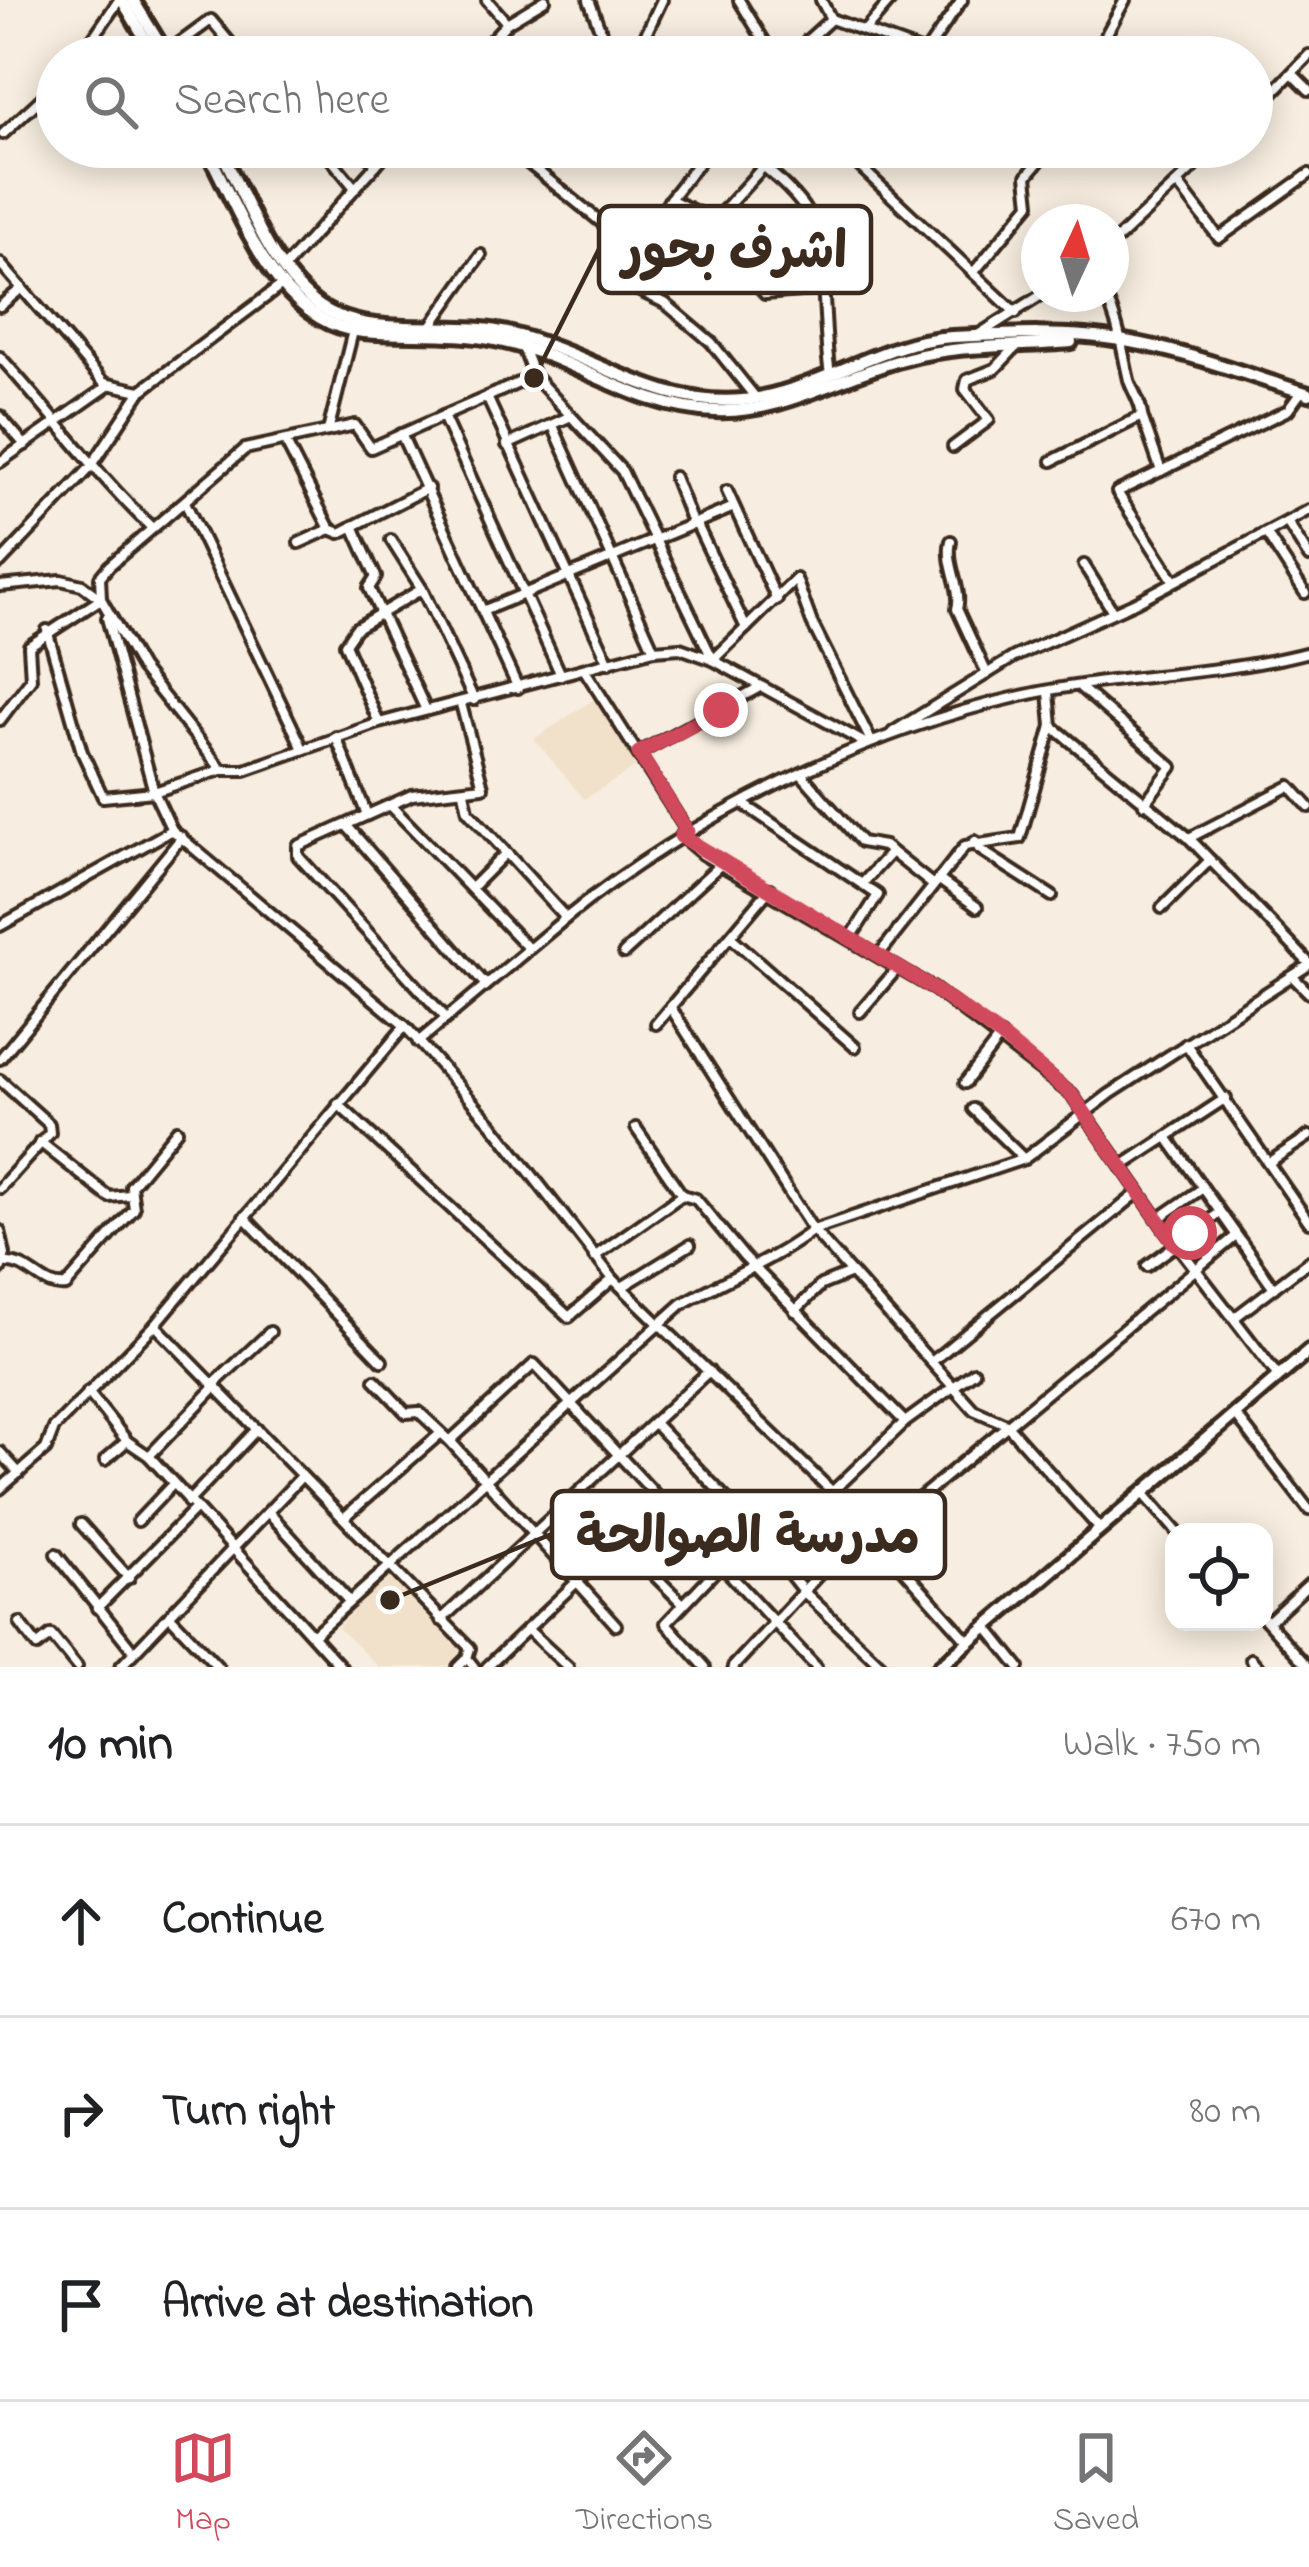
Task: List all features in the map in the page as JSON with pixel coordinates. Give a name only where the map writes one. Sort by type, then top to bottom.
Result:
[{"type":"main road","points":[[120,0],[148,36]]},
{"type":"main road","points":[[133,0],[152,36]]},
{"type":"main road","points":[[217,168],[283,284],[313,317],[353,331],[488,338],[522,345],[650,401],[717,412],[765,407],[885,364],[951,348],[1099,338]]},
{"type":"main road","points":[[230,168],[284,268],[327,311],[356,321],[528,338],[670,396],[700,401],[756,398],[925,341],[976,336],[1124,340],[1305,393]]},
{"type":"main road","points":[[943,1666],[1309,1351]]},
{"type":"street","points":[[95,36],[120,0]]},
{"type":"street","points":[[487,0],[507,23]]},
{"type":"street","points":[[495,36],[545,0]]},
{"type":"street","points":[[589,0],[603,36]]},
{"type":"street","points":[[648,36],[662,0]]},
{"type":"street","points":[[739,0],[761,36]]},
{"type":"street","points":[[821,0],[831,19],[882,36]]},
{"type":"street","points":[[865,30],[891,0]]},
{"type":"street","points":[[937,36],[962,0]]},
{"type":"street","points":[[1105,36],[1125,0]]},
{"type":"street","points":[[812,36],[831,19]]},
{"type":"street","points":[[190,36],[211,20],[224,36]]},
{"type":"street","points":[[1273,92],[1309,55]]},
{"type":"street","points":[[1292,73],[1309,90]]},
{"type":"street","points":[[3,134],[36,103]]},
{"type":"street","points":[[338,168],[355,188]]},
{"type":"street","points":[[284,268],[372,168]]},
{"type":"street","points":[[533,168],[637,254]]},
{"type":"street","points":[[694,168],[637,254],[627,285],[665,303],[711,342],[756,398]]},
{"type":"street","points":[[670,199],[713,221],[762,168]]},
{"type":"street","points":[[764,168],[810,220],[824,289],[830,375]]},
{"type":"street","points":[[862,168],[1016,314]]},
{"type":"street","points":[[974,272],[1030,204],[1027,176],[1034,168]]},
{"type":"street","points":[[1129,229],[1193,168]]},
{"type":"street","points":[[1178,184],[1219,238],[1309,174]]},
{"type":"street","points":[[431,326],[482,255]]},
{"type":"street","points":[[0,263],[108,386],[141,391]]},
{"type":"street","points":[[747,269],[765,294],[824,289]]},
{"type":"street","points":[[0,563],[90,468],[141,391],[283,284]]},
{"type":"street","points":[[0,306],[22,288]]},
{"type":"street","points":[[976,336],[1021,310]]},
{"type":"street","points":[[1112,312],[1124,340],[1130,382],[1141,400],[1161,471]]},
{"type":"street","points":[[328,431],[353,331]]},
{"type":"street","points":[[522,345],[534,376],[622,471],[713,660]]},
{"type":"street","points":[[953,447],[989,420],[965,388],[967,380],[995,369],[1018,345]]},
{"type":"street","points":[[0,357],[56,420],[90,468],[152,528]]},
{"type":"street","points":[[534,376],[370,448],[356,425],[244,449],[109,566],[100,578],[100,599],[154,792],[172,830],[405,1026],[493,1125],[613,1279],[832,1492],[969,1642]]},
{"type":"street","points":[[0,463],[108,386]]},
{"type":"street","points":[[1174,581],[1117,491],[1288,410],[1305,393]]},
{"type":"street","points":[[487,398],[609,663]]},
{"type":"street","points":[[0,416],[26,446]]},
{"type":"street","points":[[442,416],[561,675]]},
{"type":"street","points":[[506,445],[571,416]]},
{"type":"street","points":[[1052,461],[1142,416]]},
{"type":"street","points":[[553,425],[654,650]]},
{"type":"street","points":[[401,434],[518,688]]},
{"type":"street","points":[[285,441],[330,529],[340,533],[428,488]]},
{"type":"street","points":[[674,477],[746,628]]},
{"type":"street","points":[[727,491],[777,600]]},
{"type":"street","points":[[185,502],[302,749]]},
{"type":"street","points":[[484,610],[734,507]]},
{"type":"street","points":[[891,734],[987,674],[1309,510]]},
{"type":"street","points":[[1287,522],[1309,557]]},
{"type":"street","points":[[353,526],[376,577],[369,588],[426,710]]},
{"type":"street","points":[[299,543],[330,529]]},
{"type":"street","points":[[1266,533],[1305,592]]},
{"type":"street","points":[[391,540],[422,589],[475,700]]},
{"type":"street","points":[[951,541],[948,554],[960,597],[957,608],[987,674]]},
{"type":"street","points":[[1084,565],[1112,610]]},
{"type":"street","points":[[713,660],[796,579],[868,742]]},
{"type":"street","points":[[0,586],[61,580],[82,585],[100,599],[141,668],[222,770]]},
{"type":"street","points":[[380,723],[345,644],[356,628],[422,589]]},
{"type":"street","points":[[0,720],[31,679],[29,646],[100,599]]},
{"type":"street","points":[[47,630],[82,752],[103,797],[154,792],[222,770],[245,770],[426,710],[654,650],[680,648],[713,660],[758,688],[868,742]]},
{"type":"street","points":[[418,1042],[634,862],[868,742],[1049,692],[1243,669],[1309,652]]},
{"type":"street","points":[[584,669],[684,834],[721,864],[770,889],[1001,1036],[1072,1095],[1175,1244],[1278,1376]]},
{"type":"street","points":[[1080,687],[1172,767],[1144,804]]},
{"type":"street","points":[[639,753],[758,688]]},
{"type":"street","points":[[878,956],[935,882],[975,841],[1020,838],[1052,726],[1049,692]]},
{"type":"street","points":[[446,1017],[298,856],[298,846],[412,795],[483,787],[461,704]]},
{"type":"street","points":[[314,1634],[486,1484],[658,1320],[750,1264],[788,1249],[813,1229],[1024,1160],[1186,1044],[1309,964],[1189,838],[1052,726]]},
{"type":"street","points":[[336,737],[367,814]]},
{"type":"street","points":[[803,776],[861,842],[891,852],[977,907]]},
{"type":"street","points":[[1189,838],[1290,786],[1309,807]]},
{"type":"street","points":[[464,792],[468,811],[566,918]]},
{"type":"street","points":[[745,805],[863,883],[878,899],[850,939]]},
{"type":"street","points":[[391,806],[528,948]]},
{"type":"street","points":[[346,826],[485,984]]},
{"type":"street","points":[[0,925],[172,830]]},
{"type":"street","points":[[0,1060],[182,837]]},
{"type":"street","points":[[975,841],[979,849],[1052,896]]},
{"type":"street","points":[[863,883],[891,852]]},
{"type":"street","points":[[471,888],[506,853]]},
{"type":"street","points":[[1162,908],[1210,860]]},
{"type":"street","points":[[624,953],[721,864]]},
{"type":"street","points":[[656,1024],[733,939],[770,889]]},
{"type":"street","points":[[733,939],[855,1047]]},
{"type":"street","points":[[860,1012],[897,969]]},
{"type":"street","points":[[1293,977],[1309,993]]},
{"type":"street","points":[[671,1008],[813,1229],[934,1359],[974,1410],[1006,1424],[1099,1528]]},
{"type":"street","points":[[0,1489],[46,1449],[53,1428],[155,1325],[405,1026]]},
{"type":"street","points":[[965,1083],[1001,1036]]},
{"type":"street","points":[[1186,1044],[1309,1222]]},
{"type":"street","points":[[0,1080],[49,1124],[50,1133],[0,1188]]},
{"type":"street","points":[[1121,1167],[1226,1098]]},
{"type":"street","points":[[338,1104],[568,1316],[613,1279]]},
{"type":"street","points":[[973,1109],[1024,1160]]},
{"type":"street","points":[[636,1128],[682,1195],[696,1199],[750,1264],[904,1422]]},
{"type":"street","points":[[40,1142],[109,1197],[130,1195],[177,1130]]},
{"type":"street","points":[[1271,1162],[1309,1136]]},
{"type":"street","points":[[1167,1137],[1200,1190],[1274,1288]]},
{"type":"street","points":[[1158,1220],[1200,1190]]},
{"type":"street","points":[[934,1359],[1138,1192]]},
{"type":"street","points":[[0,1231],[5,1235],[1,1266],[24,1265],[54,1287],[65,1286],[134,1210],[130,1195]]},
{"type":"street","points":[[594,1257],[682,1195]]},
{"type":"street","points":[[1147,1266],[1218,1214]]},
{"type":"street","points":[[244,1217],[382,1361]]},
{"type":"street","points":[[921,1497],[1236,1236]]},
{"type":"street","points":[[622,1287],[690,1245]]},
{"type":"street","points":[[1234,1318],[1309,1261]]},
{"type":"street","points":[[795,1311],[821,1285],[851,1273]]},
{"type":"street","points":[[155,1325],[470,1648],[458,1667]]},
{"type":"street","points":[[149,1456],[270,1332]]},
{"type":"street","points":[[450,1441],[533,1364],[816,1667]]},
{"type":"street","points":[[441,1620],[709,1371]]},
{"type":"street","points":[[832,1492],[904,1422],[950,1384],[974,1372]]},
{"type":"street","points":[[375,1380],[406,1413],[419,1412],[450,1441],[616,1624]]},
{"type":"street","points":[[88,1392],[127,1441],[149,1456],[338,1666]]},
{"type":"street","points":[[1235,1414],[1309,1510]]},
{"type":"street","points":[[656,1425],[749,1522],[803,1591],[883,1667]]},
{"type":"street","points":[[97,1608],[129,1578],[258,1429]]},
{"type":"street","points":[[346,1516],[441,1433]]},
{"type":"street","points":[[105,1460],[127,1441]]},
{"type":"street","points":[[0,1451],[20,1473]]},
{"type":"street","points":[[120,1667],[302,1476]]},
{"type":"street","points":[[138,1521],[173,1484]]},
{"type":"street","points":[[1145,1495],[1170,1523]]},
{"type":"street","points":[[487,1667],[662,1502]]},
{"type":"street","points":[[270,1514],[349,1601]]},
{"type":"street","points":[[81,1525],[129,1578]]},
{"type":"street","points":[[734,1667],[862,1527]]},
{"type":"street","points":[[622,1543],[682,1604]]},
{"type":"street","points":[[56,1554],[134,1652]]},
{"type":"street","points":[[705,1667],[666,1623],[721,1565]]},
{"type":"street","points":[[1273,1614],[1309,1583]]},
{"type":"street","points":[[170,1616],[218,1667]]},
{"type":"street","points":[[20,1623],[37,1646],[51,1635],[77,1667]]},
{"type":"street","points":[[987,1627],[1019,1667]]},
{"type":"street","points":[[1273,1628],[1308,1667]]},
{"type":"street","points":[[527,1630],[568,1667]]},
{"type":"street","points":[[466,1658],[474,1667]]},
{"type":"shaded area","points":[[596,698],[640,765],[584,799],[534,739]]},
{"type":"shaded area","points":[[389,1574],[465,1647],[446,1667],[379,1667],[337,1627]]},
{"type":"place","name":"اشرف بحور","points":[[534,378]]},
{"type":"place","name":"مدرسة الصوالحة","points":[[390,1600]]},
{"type":"route","points":[[721,710],[639,753],[687,831],[681,836],[702,854],[806,909],[934,989],[1001,1036],[1072,1095],[1175,1244],[1190,1233]]}]
